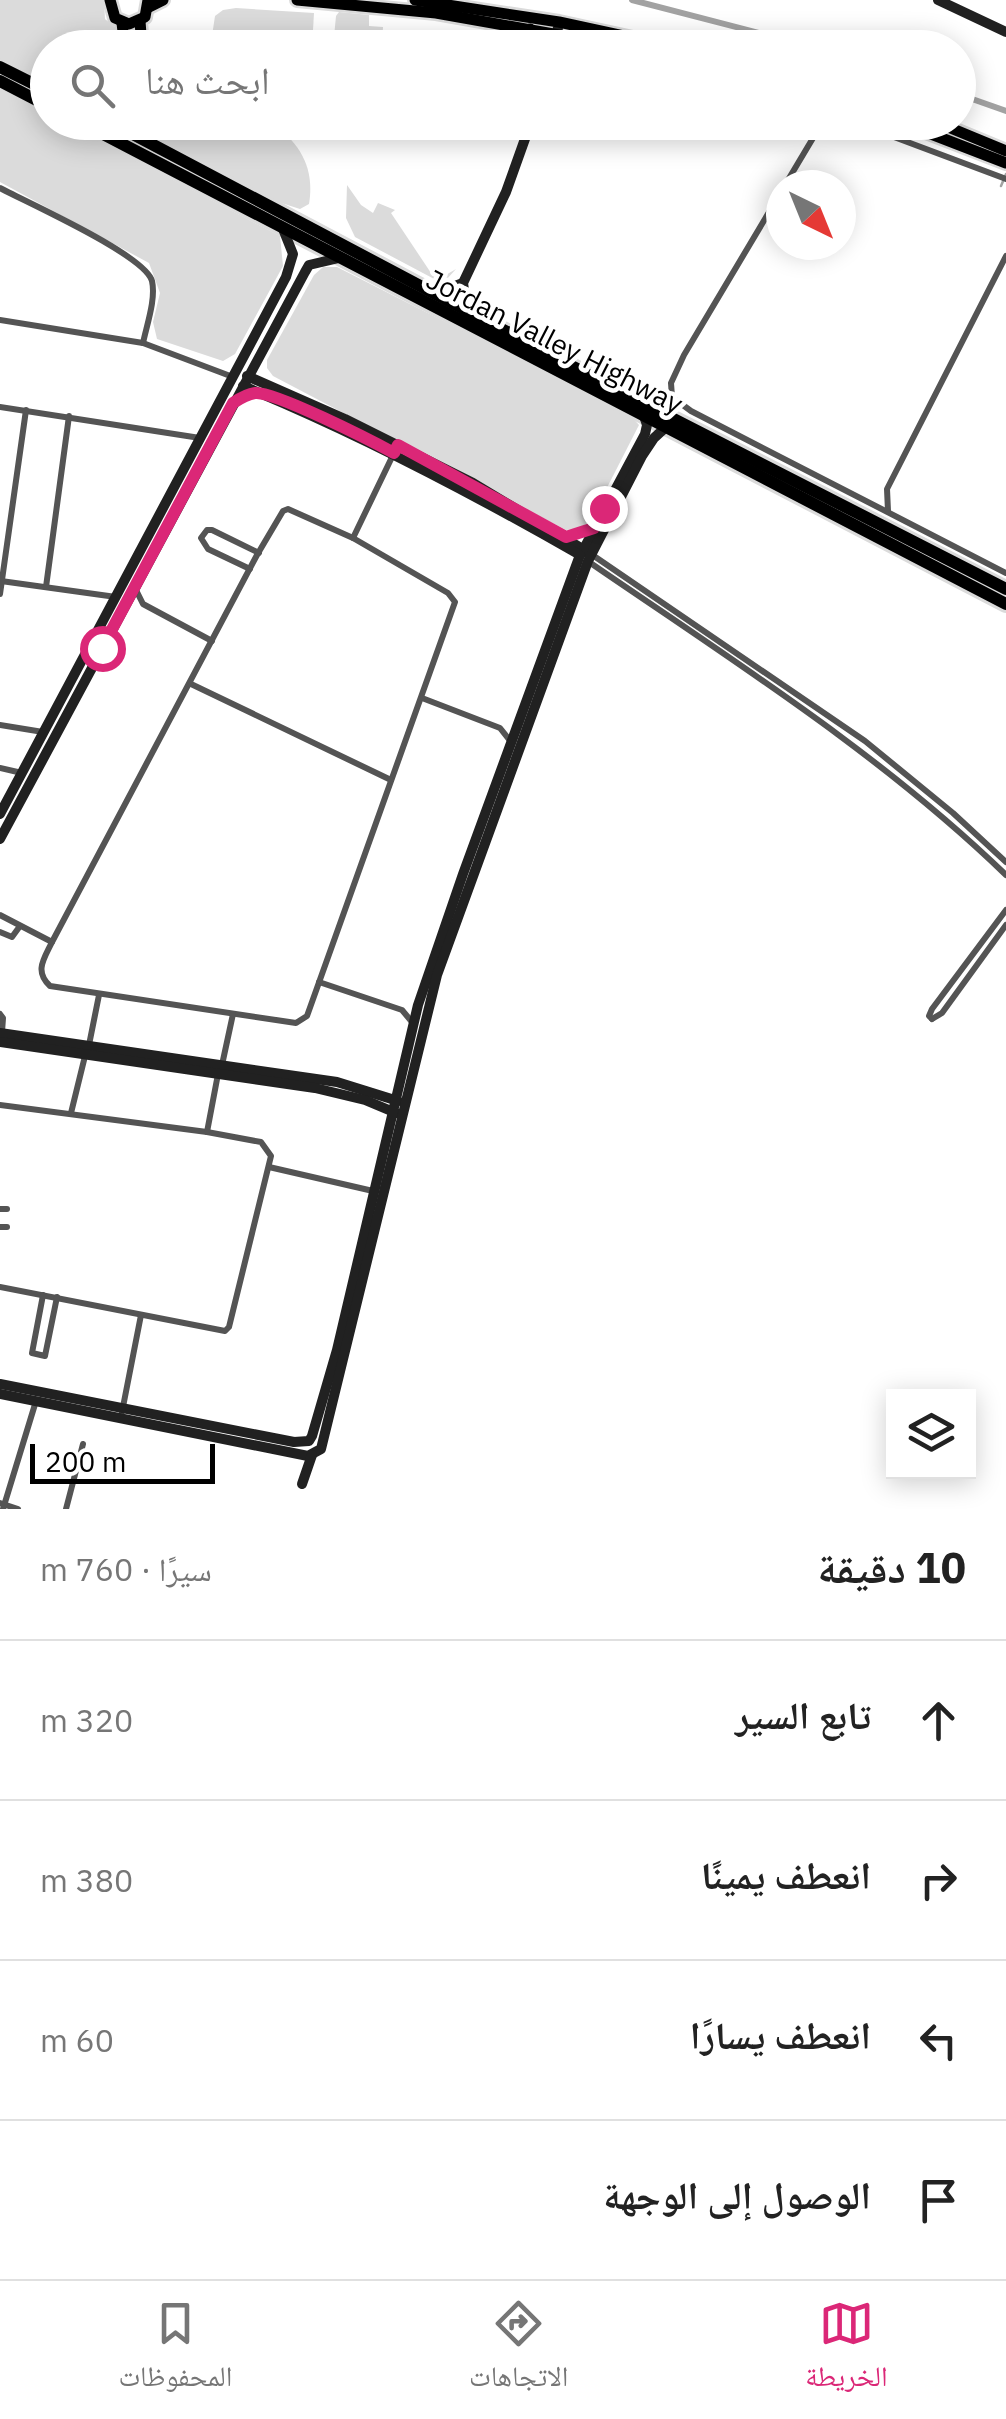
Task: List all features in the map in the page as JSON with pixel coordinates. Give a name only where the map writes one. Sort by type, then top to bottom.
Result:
[{"type":"highway","points":[[0,67],[30,82]]},
{"type":"highway","points":[[0,81],[30,97]]},
{"type":"highway","name":"Jordan Valley Highway","points":[[114,140],[283,230],[312,237],[339,258],[961,558],[1006,589]]},
{"type":"highway","name":"Jordan Valley Highway","points":[[149,140],[312,237],[436,293],[615,394],[644,416],[1006,604]]},
{"type":"main road","points":[[110,0],[112,15],[122,23],[140,21]]},
{"type":"main road","points":[[141,30],[140,21],[149,3],[163,0]]},
{"type":"main road","points":[[297,0],[562,30]]},
{"type":"main road","points":[[415,0],[570,30]]},
{"type":"main road","points":[[122,23],[123,30]]},
{"type":"main road","points":[[976,138],[1006,150]]},
{"type":"main road","points":[[950,140],[1006,163]]},
{"type":"street","points":[[938,0],[1006,32]]},
{"type":"street","points":[[969,14],[971,0]]},
{"type":"street","points":[[468,311],[463,283],[506,192],[525,140]]},
{"type":"street","points":[[794,170],[812,140]]},
{"type":"street","points":[[902,140],[1006,179]]},
{"type":"street","points":[[959,161],[966,146]]},
{"type":"street","points":[[0,188],[112,246],[147,270],[153,285],[144,343]]},
{"type":"street","points":[[766,217],[670,383],[675,401],[888,512],[961,558],[1006,573]]},
{"type":"street","points":[[0,814],[44,732],[123,610],[233,403],[294,260],[283,230]]},
{"type":"street","points":[[294,260],[303,255],[309,265]]},
{"type":"street","points":[[868,502],[887,489],[1006,256]]},
{"type":"street","points":[[0,839],[116,598],[200,438],[258,356],[309,265],[339,258]]},
{"type":"street","points":[[436,293],[463,283]]},
{"type":"street","points":[[0,320],[144,343],[263,389],[396,449],[566,542],[865,742],[1006,862]]},
{"type":"street","points":[[258,356],[263,389]]},
{"type":"street","points":[[233,403],[263,389]]},
{"type":"street","points":[[0,407],[200,438]]},
{"type":"street","points":[[0,594],[26,410]]},
{"type":"street","points":[[46,587],[69,416]]},
{"type":"street","points":[[302,1484],[324,1437],[398,1108],[442,960],[594,528],[645,434],[644,416]]},
{"type":"street","points":[[315,1454],[309,1441],[336,1350],[389,1126],[398,1108],[401,1076],[418,1005],[574,570],[642,456],[666,427]]},
{"type":"street","points":[[352,538],[396,449]]},
{"type":"street","points":[[887,489],[888,512]]},
{"type":"street","points":[[288,509],[352,538],[448,593],[455,602],[307,1016],[301,1022],[234,1014],[99,995],[46,982],[40,968],[52,942],[283,511],[288,509]]},
{"type":"street","points":[[566,542],[594,528]]},
{"type":"street","points":[[250,570],[208,548],[201,538],[210,530],[259,553]]},
{"type":"street","points":[[566,542],[574,570]]},
{"type":"street","points":[[586,555],[840,737],[948,820],[1006,875]]},
{"type":"street","points":[[1,581],[116,598]]},
{"type":"street","points":[[135,587],[143,604],[212,640]]},
{"type":"street","points":[[123,610],[143,604]]},
{"type":"street","points":[[191,684],[392,780]]},
{"type":"street","points":[[422,698],[500,728],[511,742]]},
{"type":"street","points":[[500,728],[518,722]]},
{"type":"street","points":[[0,726],[44,732]]},
{"type":"street","points":[[0,768],[22,773]]},
{"type":"street","points":[[1006,910],[932,1009],[932,1020],[942,1013],[1006,924]]},
{"type":"street","points":[[0,915],[52,942]]},
{"type":"street","points":[[0,932],[12,937],[20,926]]},
{"type":"street","points":[[319,982],[402,1010],[413,1023]]},
{"type":"street","points":[[71,1113],[99,995]]},
{"type":"street","points":[[402,1010],[418,1005]]},
{"type":"street","points":[[0,1014],[0,1036],[220,1070],[337,1082],[398,1108]]},
{"type":"street","points":[[207,1132],[234,1014]]},
{"type":"street","points":[[377,1099],[401,1076]]},
{"type":"street","points":[[377,1099],[389,1126]]},
{"type":"street","points":[[0,1105],[207,1132],[266,1145],[271,1156],[228,1330],[0,1287]]},
{"type":"street","points":[[268,1168],[373,1191]]},
{"type":"street","points":[[43,1295],[32,1354],[45,1356],[57,1297]]},
{"type":"street","points":[[122,1413],[142,1315]]},
{"type":"street","points":[[0,1384],[315,1454]]},
{"type":"street","points":[[0,1394],[268,1438],[309,1441]]},
{"type":"street","points":[[18,1509],[3,1505],[36,1401]]},
{"type":"street","points":[[66,1509],[82,1444]]},
{"type":"shaded area","points":[[0,0],[104,0],[105,19],[117,29],[30,30],[30,74],[0,60]]},
{"type":"shaded area","points":[[223,10],[314,13],[313,30],[213,30],[215,16]]},
{"type":"shaded area","points":[[339,12],[369,15],[369,26],[383,30],[335,30]]},
{"type":"shaded area","points":[[0,90],[30,105],[30,140],[96,140],[280,236],[283,266],[235,354],[223,361],[157,339],[153,322],[160,293],[149,263],[0,182]]},
{"type":"shaded area","points":[[156,140],[291,140],[307,168],[309,204],[300,209],[269,199]]},
{"type":"shaded area","points":[[347,185],[361,205],[373,213],[378,203],[395,210],[391,213],[433,276],[439,279],[456,269],[446,280],[438,281],[355,237],[346,218]]},
{"type":"shaded area","points":[[323,267],[337,267],[631,416],[639,425],[590,521],[579,529],[566,530],[273,376],[267,360],[314,275]]},
{"type":"waterway","points":[[632,0],[748,30]]},
{"type":"waterway","points":[[976,100],[1006,111]]},
{"type":"waterway","points":[[1001,186],[1006,174]]},
{"type":"route","points":[[102,648],[233,403],[250,394],[258,392],[290,404],[394,453],[398,445],[566,537],[594,528],[604,508]]}]
